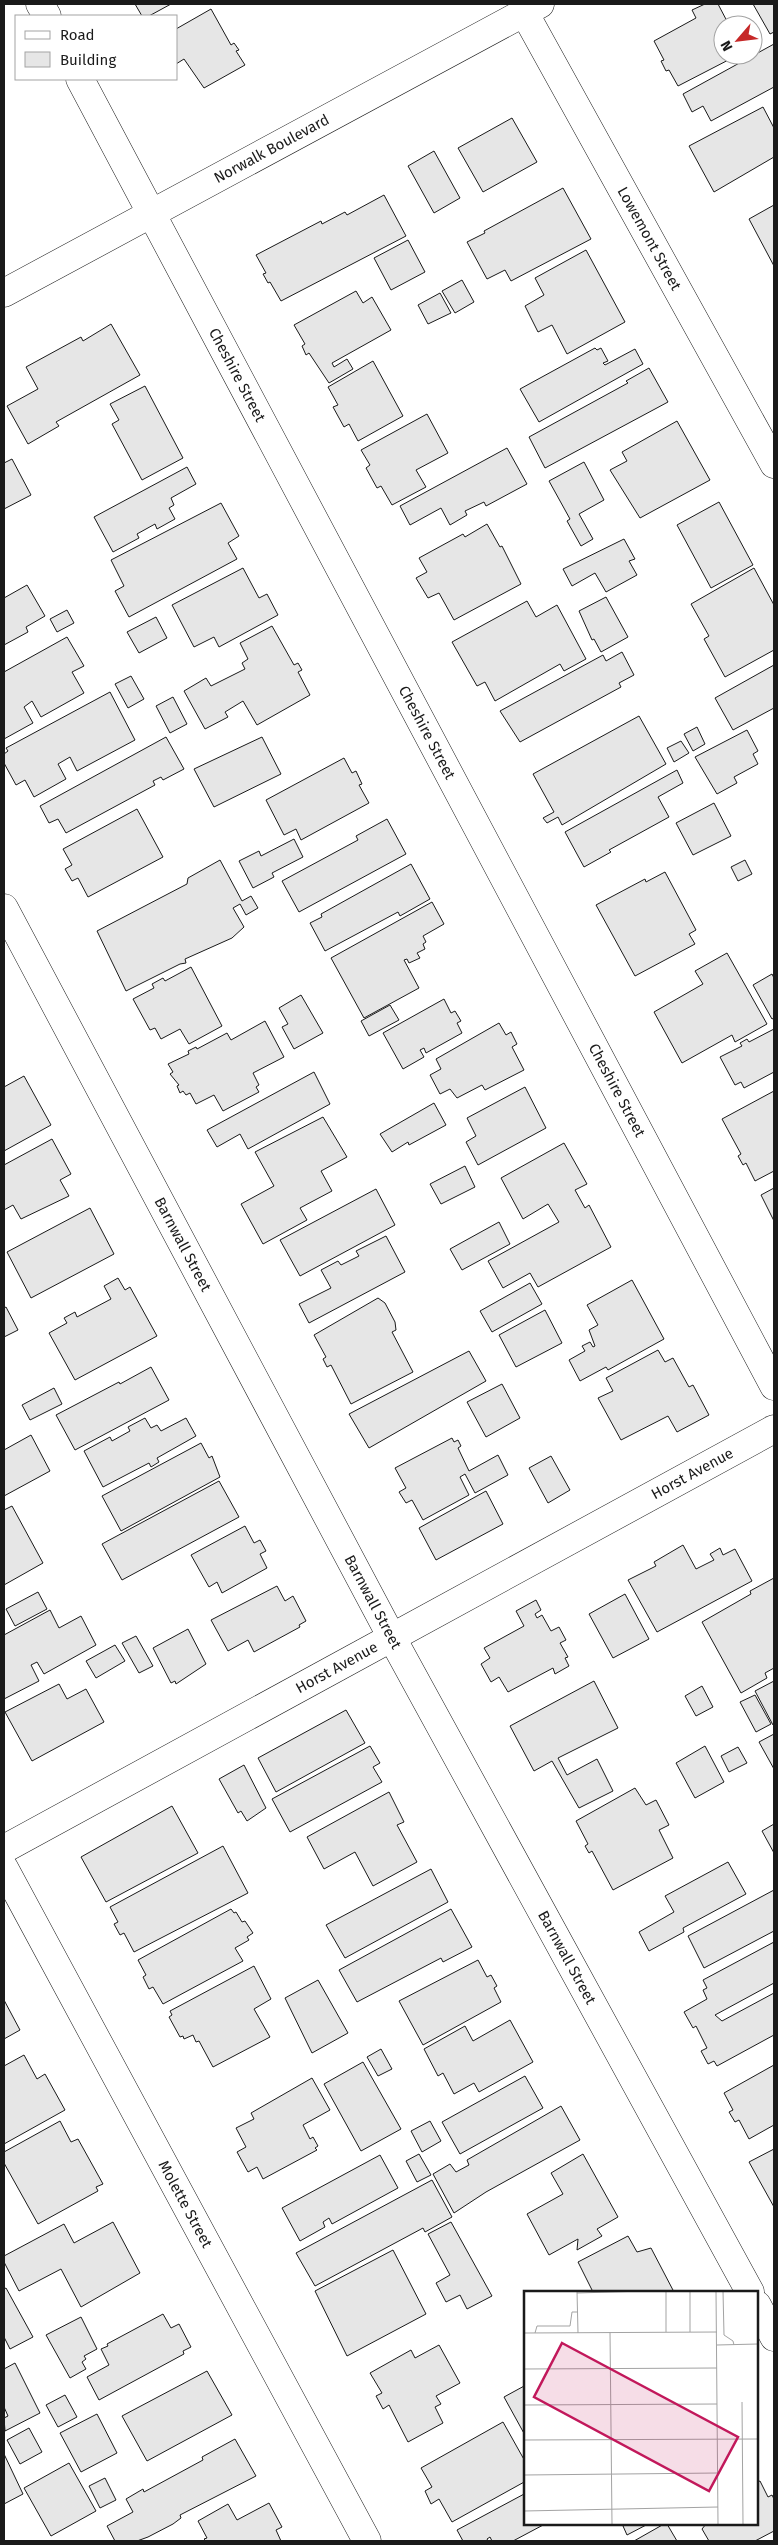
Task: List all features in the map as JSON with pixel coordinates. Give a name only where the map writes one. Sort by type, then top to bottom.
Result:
[{"type":"street","points":[[40,4],[46,15]]},
{"type":"street","name":"Norwalk Boulevard","points":[[4,294],[532,8]]},
{"type":"street","name":"Lowemont Street","points":[[532,8],[774,464]]},
{"type":"street","name":"Cheshire Street","points":[[81,80],[774,1386]]},
{"type":"street","name":"Barnwall Street","points":[[4,908],[391,1636],[749,2291]]},
{"type":"street","name":"Horst Avenue","points":[[4,1849],[391,1636],[774,1429]]},
{"type":"street","name":"Molette Street","points":[[4,1868],[367,2541]]},
{"type":"street","points":[[758,2307],[774,2337]]},
{"type":"building","points":[[135,4],[171,4],[151,15],[141,15]]},
{"type":"building","points":[[705,4],[718,4],[724,15],[713,15],[713,65],[719,65],[678,86],[669,70],[666,71],[661,61],[664,60],[654,41],[696,18],[692,10]]},
{"type":"building","points":[[753,4],[774,4],[774,32],[770,34],[763,22],[763,15],[759,15]]},
{"type":"building","points":[[211,9],[231,45],[234,43],[239,50],[236,51],[245,65],[204,88],[184,59],[178,63],[178,28]]},
{"type":"building","points":[[774,44],[774,87],[711,121],[703,106],[692,112],[683,94],[736,65],[763,65],[763,50]]},
{"type":"building","points":[[763,107],[774,128],[774,157],[714,192],[689,146]]},
{"type":"building","points":[[512,118],[537,162],[483,192],[458,148]]},
{"type":"building","points":[[434,151],[460,198],[434,213],[408,166]]},
{"type":"building","points":[[563,188],[591,239],[511,281],[505,270],[487,279],[467,242]]},
{"type":"building","points":[[384,195],[406,236],[281,301],[263,274],[266,273],[256,255],[321,221],[322,224],[345,212],[347,215]]},
{"type":"building","points":[[774,205],[774,266],[749,219]]},
{"type":"building","points":[[408,240],[425,272],[391,290],[374,258]]},
{"type":"building","points":[[586,250],[625,322],[567,354],[552,325],[538,332],[525,306],[544,295],[535,278]]},
{"type":"building","points":[[462,280],[474,302],[455,313],[442,291]]},
{"type":"building","points":[[356,291],[363,303],[372,297],[391,330],[332,363],[334,367],[347,359],[353,369],[329,383],[309,353],[306,355],[302,346],[305,344],[294,325]]},
{"type":"building","points":[[440,293],[451,313],[428,324],[418,305]]},
{"type":"building","points":[[111,324],[140,375],[56,422],[59,426],[28,444],[7,406],[38,389],[26,367],[81,337],[83,341]]},
{"type":"building","points":[[595,348],[597,350],[601,348],[608,361],[603,363],[605,365],[635,349],[643,364],[539,422],[520,389]]},
{"type":"building","points":[[373,361],[403,416],[358,441],[349,424],[344,427],[333,407],[338,405],[328,387]]},
{"type":"building","points":[[649,368],[668,402],[545,468],[529,437],[628,383],[626,381]]},
{"type":"building","points":[[145,386],[183,458],[142,480],[112,424],[119,420],[110,404]]},
{"type":"building","points":[[427,414],[448,453],[416,470],[426,487],[392,505],[381,486],[377,488],[366,468],[370,465],[361,450]]},
{"type":"building","points":[[677,421],[710,480],[640,518],[610,470],[627,461],[622,452]]},
{"type":"building","points":[[507,448],[527,484],[486,506],[484,502],[465,511],[467,515],[450,525],[441,508],[410,525],[400,506]]},
{"type":"building","points":[[12,459],[31,495],[4,509],[4,463]]},
{"type":"building","points":[[584,462],[604,500],[579,514],[593,539],[581,546],[567,521],[570,519],[549,481]]},
{"type":"building","points":[[187,467],[196,484],[171,498],[174,505],[169,508],[175,519],[157,529],[155,524],[137,534],[139,538],[113,552],[94,517]]},
{"type":"building","points":[[719,502],[753,565],[711,588],[677,525]]},
{"type":"building","points":[[221,503],[239,536],[228,543],[237,559],[129,617],[115,591],[124,586],[111,560]]},
{"type":"building","points":[[487,524],[500,547],[502,546],[521,584],[454,620],[439,593],[428,598],[416,578],[427,572],[419,558],[463,534],[465,537]]},
{"type":"building","points":[[624,539],[635,559],[629,561],[637,575],[606,592],[595,573],[572,586],[563,569]]},
{"type":"building","points":[[243,568],[259,598],[267,594],[278,615],[219,647],[214,637],[194,647],[172,605]]},
{"type":"building","points":[[754,568],[774,605],[774,650],[725,677],[704,639],[709,636],[691,604]]},
{"type":"building","points":[[27,585],[45,616],[26,627],[28,632],[4,645],[4,598]]},
{"type":"building","points":[[606,597],[628,637],[601,652],[594,639],[592,640],[579,611]]},
{"type":"building","points":[[527,601],[536,617],[557,605],[586,659],[564,671],[560,664],[495,701],[485,682],[477,686],[452,642]]},
{"type":"building","points":[[67,610],[74,623],[57,632],[50,619]]},
{"type":"building","points":[[156,617],[167,638],[139,653],[127,632]]},
{"type":"building","points":[[272,626],[294,665],[298,663],[302,670],[298,672],[310,695],[257,725],[243,701],[225,712],[228,717],[205,729],[184,691],[206,678],[211,686],[245,669],[242,663],[248,659],[240,643]]},
{"type":"building","points":[[67,637],[84,666],[72,672],[84,693],[41,717],[32,701],[24,707],[33,723],[4,739],[4,672]]},
{"type":"building","points":[[622,652],[634,675],[619,683],[621,687],[520,742],[500,711],[603,655],[606,661]]},
{"type":"building","points":[[774,665],[774,708],[733,730],[715,698]]},
{"type":"building","points":[[131,676],[144,699],[128,708],[115,684]]},
{"type":"building","points":[[110,692],[135,740],[77,771],[70,757],[58,764],[66,779],[34,797],[25,780],[16,785],[4,763],[4,754],[8,751],[6,748]]},
{"type":"building","points":[[173,697],[187,724],[170,733],[156,706]]},
{"type":"building","points":[[639,716],[666,764],[562,825],[558,817],[547,823],[543,818],[554,812],[533,774]]},
{"type":"building","points":[[697,727],[705,744],[693,751],[684,734]]},
{"type":"building","points":[[747,730],[758,751],[753,754],[758,764],[734,777],[737,783],[717,794],[695,757]]},
{"type":"building","points":[[166,737],[184,769],[163,780],[161,777],[153,781],[155,785],[66,833],[58,819],[49,823],[40,806]]},
{"type":"building","points":[[262,737],[281,774],[214,807],[194,769]]},
{"type":"building","points":[[681,741],[689,753],[674,762],[667,748]]},
{"type":"building","points":[[344,758],[352,773],[356,771],[362,784],[359,785],[369,803],[301,840],[296,829],[284,835],[266,800]]},
{"type":"building","points":[[677,770],[683,783],[658,797],[669,817],[609,850],[611,852],[584,867],[565,832]]},
{"type":"building","points":[[714,803],[731,836],[693,855],[676,823]]},
{"type":"building","points":[[137,809],[163,857],[88,897],[78,878],[72,881],[65,869],[72,865],[63,849]]},
{"type":"building","points":[[387,819],[406,854],[299,912],[282,881],[358,840],[356,836]]},
{"type":"building","points":[[294,839],[303,857],[272,873],[274,877],[253,888],[239,861],[259,851],[261,856]]},
{"type":"building","points":[[220,860],[242,901],[251,896],[258,908],[246,915],[240,904],[233,908],[244,927],[232,938],[185,959],[186,963],[180,964],[126,991],[97,931],[187,884],[188,878]]},
{"type":"building","points":[[745,860],[752,874],[738,881],[731,867]]},
{"type":"building","points":[[411,864],[430,899],[400,916],[398,912],[325,951],[310,923],[322,917],[321,914]]},
{"type":"building","points":[[665,872],[696,930],[689,934],[695,944],[635,976],[596,905],[645,879],[646,882]]},
{"type":"building","points":[[432,902],[444,924],[423,936],[426,942],[423,944],[425,949],[417,953],[420,958],[409,963],[407,959],[404,960],[419,988],[364,1018],[331,958]]},
{"type":"building","points":[[727,953],[767,1024],[735,1042],[732,1035],[682,1063],[654,1012],[703,984],[695,971]]},
{"type":"building","points":[[191,967],[222,1026],[189,1044],[180,1029],[161,1039],[155,1028],[150,1030],[133,999],[154,988],[152,984],[163,978],[165,981]]},
{"type":"building","points":[[772,974],[774,978],[774,1018],[772,1019],[753,985]]},
{"type":"building","points":[[301,995],[323,1033],[294,1049],[282,1027],[288,1024],[279,1008]]},
{"type":"building","points":[[444,999],[451,1013],[455,1011],[461,1021],[457,1023],[462,1033],[426,1053],[424,1048],[420,1050],[424,1057],[403,1069],[383,1033]]},
{"type":"building","points":[[390,1005],[399,1020],[369,1036],[361,1021]]},
{"type":"building","points":[[265,1021],[284,1057],[253,1073],[259,1085],[256,1087],[259,1092],[223,1111],[214,1095],[196,1104],[190,1093],[186,1095],[183,1091],[180,1093],[177,1086],[179,1085],[170,1074],[173,1072],[168,1064],[189,1054],[188,1051],[196,1047],[197,1049],[227,1033],[231,1040]]},
{"type":"building","points":[[499,1023],[506,1035],[511,1032],[517,1044],[512,1047],[524,1070],[485,1090],[482,1085],[457,1098],[450,1089],[440,1094],[430,1075],[441,1069],[436,1059]]},
{"type":"building","points":[[774,1029],[774,1072],[744,1088],[741,1082],[735,1085],[720,1057],[742,1046],[740,1043],[747,1039],[749,1042]]},
{"type":"building","points":[[314,1072],[330,1104],[248,1149],[240,1134],[217,1147],[207,1130]]},
{"type":"building","points":[[24,1076],[51,1125],[4,1151],[4,1087]]},
{"type":"building","points":[[525,1087],[546,1128],[478,1165],[466,1142],[476,1136],[467,1118]]},
{"type":"building","points":[[774,1091],[774,1171],[755,1181],[746,1163],[743,1165],[738,1156],[741,1154],[722,1119]]},
{"type":"building","points":[[434,1103],[446,1125],[409,1145],[408,1142],[392,1152],[380,1134]]},
{"type":"building","points":[[323,1117],[347,1157],[321,1171],[332,1191],[300,1208],[307,1220],[263,1244],[241,1204],[274,1186],[255,1152]]},
{"type":"building","points":[[52,1139],[71,1174],[60,1180],[69,1196],[21,1219],[13,1205],[4,1210],[4,1165]]},
{"type":"building","points":[[564,1143],[587,1184],[575,1190],[585,1208],[589,1205],[611,1247],[538,1287],[530,1273],[503,1288],[488,1261],[559,1222],[548,1204],[523,1219],[501,1178]]},
{"type":"building","points":[[465,1166],[475,1187],[441,1204],[430,1184]]},
{"type":"building","points":[[774,1188],[774,1221],[761,1195]]},
{"type":"building","points":[[376,1189],[395,1225],[300,1276],[280,1240]]},
{"type":"building","points":[[90,1208],[114,1254],[31,1298],[7,1252]]},
{"type":"building","points":[[499,1222],[510,1244],[462,1270],[450,1249]]},
{"type":"building","points":[[386,1236],[405,1272],[309,1323],[299,1304],[331,1288],[321,1270],[338,1261],[341,1265],[359,1256],[356,1251]]},
{"type":"building","points":[[118,1278],[125,1290],[130,1287],[157,1336],[75,1380],[49,1333],[67,1323],[64,1318],[75,1312],[77,1317],[111,1299],[104,1286]]},
{"type":"building","points":[[632,1280],[664,1339],[608,1370],[606,1367],[580,1381],[569,1360],[585,1351],[582,1346],[590,1342],[593,1347],[595,1346],[589,1330],[598,1325],[587,1305]]},
{"type":"building","points":[[530,1283],[542,1304],[492,1332],[480,1311]]},
{"type":"building","points":[[378,1298],[385,1303],[395,1322],[396,1330],[392,1332],[413,1372],[351,1404],[331,1365],[327,1367],[323,1359],[326,1357],[314,1335]]},
{"type":"building","points":[[6,1307],[18,1330],[4,1337],[4,1308]]},
{"type":"building","points":[[545,1310],[562,1343],[516,1367],[499,1335]]},
{"type":"building","points":[[658,1350],[665,1362],[673,1358],[689,1387],[693,1385],[709,1415],[677,1432],[668,1416],[621,1440],[598,1398],[613,1391],[606,1378]]},
{"type":"building","points":[[469,1351],[486,1381],[369,1448],[349,1414]]},
{"type":"building","points":[[151,1367],[169,1400],[75,1450],[56,1415]]},
{"type":"building","points":[[502,1384],[520,1418],[486,1437],[467,1402]]},
{"type":"building","points":[[54,1388],[62,1404],[30,1420],[22,1405]]},
{"type":"building","points":[[145,1418],[151,1428],[157,1425],[161,1431],[186,1418],[196,1436],[157,1458],[159,1462],[151,1467],[149,1463],[103,1487],[84,1451],[110,1437],[112,1441],[130,1431],[128,1427]]},
{"type":"building","points":[[31,1435],[50,1471],[4,1496],[4,1450]]},
{"type":"building","points":[[452,1438],[454,1442],[458,1440],[461,1446],[458,1448],[469,1471],[498,1455],[508,1475],[475,1493],[465,1474],[460,1477],[469,1495],[423,1520],[412,1500],[406,1503],[399,1492],[406,1488],[395,1468]]},
{"type":"building","points":[[201,1443],[209,1458],[212,1456],[220,1477],[121,1531],[102,1496]]},
{"type":"building","points":[[551,1456],[570,1490],[548,1503],[529,1468]]},
{"type":"building","points":[[219,1481],[239,1517],[122,1580],[102,1544]]},
{"type":"building","points":[[486,1491],[503,1524],[436,1560],[419,1528]]},
{"type":"building","points":[[12,1506],[43,1563],[4,1585],[4,1510]]},
{"type":"building","points":[[245,1526],[254,1543],[260,1540],[266,1551],[260,1554],[267,1568],[222,1593],[217,1582],[209,1587],[191,1555]]},
{"type":"building","points":[[683,1545],[696,1569],[714,1560],[710,1554],[720,1548],[723,1555],[735,1549],[752,1581],[657,1632],[628,1580],[656,1566],[654,1562]]},
{"type":"building","points":[[774,1578],[774,1668],[765,1673],[767,1678],[741,1693],[702,1622],[751,1594],[750,1591]]},
{"type":"building","points":[[277,1586],[285,1601],[293,1596],[306,1621],[299,1625],[300,1627],[254,1652],[248,1640],[228,1651],[211,1620]]},
{"type":"building","points":[[38,1592],[47,1609],[15,1626],[6,1609]]},
{"type":"building","points":[[625,1594],[649,1639],[613,1658],[589,1614]]},
{"type":"building","points":[[536,1600],[541,1610],[535,1614],[537,1618],[542,1615],[551,1631],[559,1627],[566,1640],[560,1643],[568,1657],[565,1658],[569,1666],[555,1674],[553,1668],[508,1692],[499,1677],[491,1682],[481,1664],[490,1658],[484,1648],[524,1626],[516,1611]]},
{"type":"building","points":[[50,1610],[59,1628],[81,1616],[96,1645],[44,1674],[37,1662],[31,1665],[39,1681],[4,1699],[4,1635]]},
{"type":"building","points":[[188,1629],[206,1664],[176,1684],[175,1681],[171,1683],[153,1648]]},
{"type":"building","points":[[136,1636],[153,1666],[139,1673],[122,1643]]},
{"type":"building","points":[[115,1645],[125,1661],[96,1678],[86,1661]]},
{"type":"building","points":[[594,1681],[618,1728],[558,1758],[567,1775],[597,1759],[613,1791],[579,1808],[552,1761],[534,1771],[510,1726]]},
{"type":"building","points":[[774,1681],[774,1724],[773,1725],[755,1691]]},
{"type":"building","points":[[59,1684],[67,1699],[86,1689],[104,1722],[32,1761],[5,1712]]},
{"type":"building","points":[[702,1686],[713,1707],[696,1716],[685,1696]]},
{"type":"building","points":[[755,1695],[771,1724],[756,1732],[740,1702]]},
{"type":"building","points":[[346,1710],[365,1743],[276,1792],[258,1758]]},
{"type":"building","points":[[774,1734],[774,1769],[759,1742]]},
{"type":"building","points":[[370,1746],[380,1763],[373,1767],[382,1782],[290,1832],[272,1799]]},
{"type":"building","points":[[705,1746],[724,1782],[695,1798],[676,1763]]},
{"type":"building","points":[[738,1747],[747,1763],[729,1772],[721,1756]]},
{"type":"building","points":[[244,1765],[266,1808],[247,1821],[241,1811],[238,1813],[219,1779]]},
{"type":"building","points":[[635,1788],[646,1805],[656,1800],[669,1825],[659,1830],[673,1858],[613,1890],[592,1851],[589,1853],[585,1846],[588,1844],[576,1821]]},
{"type":"building","points":[[389,1792],[404,1822],[397,1825],[417,1862],[373,1886],[355,1852],[324,1869],[307,1837]]},
{"type":"building","points":[[172,1806],[198,1853],[106,1902],[81,1857]]},
{"type":"building","points":[[774,1824],[774,1853],[762,1831]]},
{"type":"building","points":[[223,1846],[248,1893],[134,1952],[124,1933],[120,1935],[114,1924],[118,1922],[110,1907]]},
{"type":"building","points":[[728,1862],[746,1894],[683,1928],[684,1932],[649,1951],[639,1932],[674,1912],[665,1896]]},
{"type":"building","points":[[431,1869],[448,1902],[345,1958],[326,1925]]},
{"type":"building","points":[[774,1890],[774,1931],[704,1968],[688,1936]]},
{"type":"building","points":[[231,1909],[234,1913],[236,1912],[242,1922],[245,1921],[253,1933],[247,1937],[249,1940],[235,1948],[243,1961],[163,2004],[153,1987],[149,1989],[143,1977],[146,1975],[138,1960]]},
{"type":"building","points":[[451,1909],[472,1947],[443,1962],[441,1958],[357,2002],[339,1970]]},
{"type":"building","points":[[774,1942],[774,1983],[715,2015],[722,2021],[774,1993],[774,2035],[717,2066],[714,2061],[708,2064],[701,2051],[707,2048],[696,2026],[693,2028],[684,2012],[707,1999],[703,1990],[707,1988],[703,1980]]},
{"type":"building","points":[[478,1960],[487,1977],[491,1975],[497,1986],[494,1988],[501,2002],[423,2045],[399,2001]]},
{"type":"building","points":[[254,1966],[271,1999],[254,2009],[270,2037],[213,2067],[199,2041],[196,2042],[193,2035],[184,2039],[183,2036],[180,2037],[169,2017],[172,2015],[170,2011]]},
{"type":"building","points":[[318,1980],[348,2033],[312,2053],[285,1998]]},
{"type":"building","points":[[4,2000],[20,2030],[4,2039]]},
{"type":"building","points":[[510,2020],[533,2062],[479,2092],[474,2083],[454,2094],[443,2073],[438,2076],[424,2049],[465,2026],[473,2041]]},
{"type":"building","points":[[381,2049],[392,2069],[378,2076],[367,2057]]},
{"type":"building","points":[[24,2055],[37,2079],[45,2074],[65,2110],[4,2144],[4,2066]]},
{"type":"building","points":[[363,2062],[401,2129],[361,2151],[324,2084]]},
{"type":"building","points":[[774,2065],[774,2125],[749,2139],[739,2120],[735,2122],[729,2112],[733,2110],[724,2093]]},
{"type":"building","points":[[525,2076],[543,2108],[460,2154],[442,2122]]},
{"type":"building","points":[[312,2078],[330,2110],[303,2125],[310,2139],[313,2137],[318,2146],[315,2148],[317,2150],[263,2179],[257,2167],[248,2172],[237,2152],[246,2147],[236,2128],[254,2119],[251,2113]]},
{"type":"building","points":[[561,2106],[580,2140],[486,2192],[454,2213],[433,2174],[450,2164],[456,2172],[469,2165],[467,2160]]},
{"type":"building","points":[[60,2121],[71,2142],[78,2139],[103,2184],[96,2187],[98,2191],[38,2224],[4,2163],[4,2152]]},
{"type":"building","points":[[430,2121],[441,2141],[422,2152],[411,2131]]},
{"type":"building","points":[[774,2149],[774,2207],[749,2162]]},
{"type":"building","points":[[419,2154],[431,2175],[417,2182],[406,2161]]},
{"type":"building","points":[[583,2154],[618,2217],[597,2229],[602,2236],[577,2250],[578,2239],[549,2255],[527,2214],[563,2194],[551,2173]]},
{"type":"building","points":[[380,2155],[398,2188],[332,2224],[329,2218],[323,2222],[325,2227],[300,2241],[282,2208]]},
{"type":"building","points":[[432,2180],[452,2217],[425,2232],[423,2228],[315,2286],[296,2253]]},
{"type":"building","points":[[113,2222],[140,2273],[81,2307],[61,2269],[19,2291],[4,2262],[4,2256],[64,2224],[74,2243]]},
{"type":"building","points":[[451,2222],[492,2296],[467,2309],[460,2295],[446,2302],[436,2283],[450,2275],[428,2234]]},
{"type":"building","points":[[628,2236],[637,2252],[651,2248],[673,2291],[592,2291],[578,2262]]},
{"type":"building","points":[[393,2250],[426,2314],[347,2356],[315,2291]]},
{"type":"building","points":[[6,2288],[33,2337],[10,2349],[4,2337],[4,2289]]},
{"type":"building","points":[[163,2314],[171,2328],[179,2324],[191,2347],[183,2351],[184,2354],[99,2400],[87,2377],[109,2365],[101,2349]]},
{"type":"building","points":[[81,2317],[97,2349],[84,2356],[86,2359],[82,2362],[86,2369],[70,2378],[46,2335]]},
{"type":"building","points":[[439,2345],[460,2383],[436,2396],[441,2404],[435,2407],[443,2423],[408,2442],[389,2405],[383,2409],[376,2396],[382,2393],[370,2373],[411,2350],[415,2358]]},
{"type":"building","points":[[15,2363],[40,2413],[5,2431],[4,2418],[8,2416],[4,2407],[4,2369]]},
{"type":"building","points":[[207,2371],[232,2415],[147,2461],[122,2416]]},
{"type":"building","points":[[524,2386],[524,2433],[504,2397]]},
{"type":"building","points":[[65,2395],[77,2417],[58,2427],[46,2405]]},
{"type":"building","points":[[97,2414],[117,2453],[81,2472],[60,2433]]},
{"type":"building","points":[[503,2422],[524,2459],[524,2482],[452,2522],[439,2499],[431,2504],[425,2491],[432,2487],[421,2468]]},
{"type":"building","points":[[29,2428],[42,2452],[20,2464],[7,2440]]},
{"type":"building","points":[[235,2439],[256,2476],[180,2515],[181,2518],[173,2524],[148,2537],[137,2541],[115,2541],[107,2526],[133,2512],[126,2499],[143,2489],[144,2492],[203,2460],[202,2457]]},
{"type":"building","points":[[4,2454],[23,2494],[4,2504]]},
{"type":"building","points":[[69,2463],[96,2511],[51,2536],[24,2488]]},
{"type":"building","points":[[105,2478],[116,2500],[100,2508],[89,2486]]},
{"type":"building","points":[[760,2481],[768,2497],[772,2495],[774,2499],[774,2531],[755,2541],[709,2541],[702,2529],[705,2525],[758,2525],[758,2482]]},
{"type":"building","points":[[524,2494],[524,2525],[543,2525],[513,2541],[492,2541],[490,2537],[487,2539],[488,2541],[463,2541],[457,2530]]},
{"type":"building","points":[[269,2503],[282,2527],[276,2530],[281,2541],[206,2541],[204,2539],[207,2538],[198,2521],[228,2504],[237,2520]]},
{"type":"building","points":[[626,2525],[646,2525],[627,2535],[623,2526]]},
{"type":"building","points":[[662,2525],[668,2525],[677,2541],[634,2541]]}]
